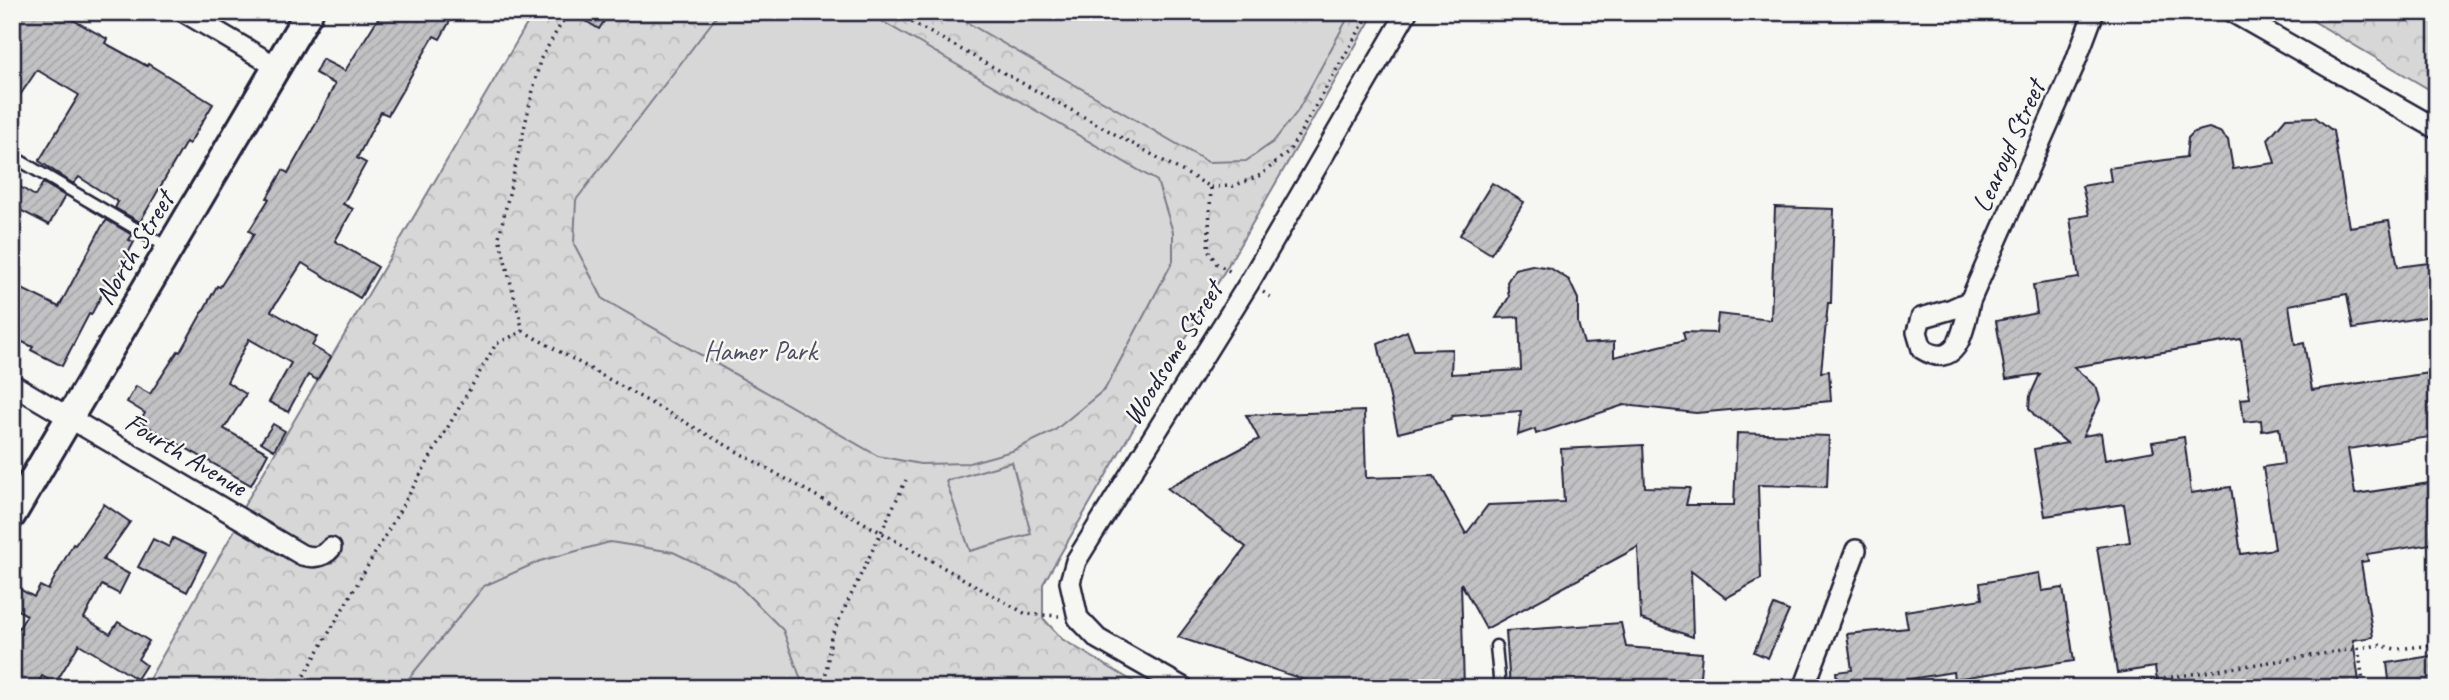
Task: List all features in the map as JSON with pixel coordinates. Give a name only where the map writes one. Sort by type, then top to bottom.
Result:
[{"type":"main road","name":"North Street","points":[[12,515],[309,12]]},
{"type":"street","points":[[184,12],[277,67]]},
{"type":"street","name":"Woodsome Street","points":[[1078,618],[1070,582],[1076,561],[1249,283],[1408,12]]},
{"type":"street","name":"Learoyd Street","points":[[1970,301],[2073,68],[2094,12]]},
{"type":"street","points":[[2232,12],[2437,128]]},
{"type":"street","name":"Fourth Avenue","points":[[12,384],[302,555],[312,558],[326,554],[331,548]]},
{"type":"street","points":[[1804,688],[1856,550]]},
{"type":"street","points":[[1078,618],[1098,639],[1184,688]]},
{"type":"lane","points":[[12,156],[170,249]]},
{"type":"lane","points":[[1496,646],[1500,688]]},
{"type":"path","points":[[568,12],[540,60],[499,237],[523,331],[1026,614],[1078,618]]},
{"type":"path","points":[[893,12],[1210,187],[1233,186],[1261,175],[1290,150],[1370,12]]},
{"type":"path","points":[[1210,187],[1208,250],[1217,264],[1272,298]]},
{"type":"path","points":[[297,688],[496,344],[523,331]]},
{"type":"path","points":[[824,688],[831,637],[906,480]]},
{"type":"path","points":[[2102,688],[2380,645],[2395,649],[2437,645]]},
{"type":"path","points":[[2358,648],[2364,688]]},
{"type":"green space","name":"Hamer Park","points":[[534,12],[1375,12],[1043,584],[1043,618],[1062,639],[1144,688],[144,688],[241,519],[238,516]]},
{"type":"green space","points":[[720,12],[866,12],[1157,181],[1173,232],[1173,261],[1105,389],[1054,431],[1012,451],[969,463],[920,464],[878,456],[603,299],[574,244],[576,200]]},
{"type":"green space","points":[[949,12],[1351,12],[1297,112],[1273,142],[1246,161],[1208,162]]},
{"type":"green space","points":[[2298,12],[2437,12],[2437,94]]},
{"type":"green space","points":[[1012,462],[1031,534],[970,551],[946,481]]},
{"type":"green space","points":[[610,542],[673,552],[734,581],[783,630],[804,688],[401,688],[484,586],[540,561]]},
{"type":"building","points":[[12,12],[59,12],[107,39],[105,43],[147,66],[148,64],[213,104],[189,144],[186,142],[140,222],[115,208],[118,202],[79,177],[72,183],[39,161],[79,95],[37,70],[12,107]]},
{"type":"building","points":[[382,12],[455,12],[440,39],[434,36],[388,115],[381,112],[357,158],[366,163],[343,204],[353,209],[335,241],[378,267],[360,298],[302,263],[271,311],[317,337],[312,346],[331,357],[317,380],[308,375],[288,412],[269,402],[291,363],[249,339],[227,382],[246,394],[224,429],[268,453],[251,485],[140,422],[145,413],[127,402],[136,386],[150,394],[178,351],[180,352],[217,286],[220,287],[254,234],[249,231],[283,170],[288,173],[335,84],[315,73],[322,59],[345,71]]},
{"type":"building","points":[[571,12],[610,12],[599,29]]},
{"type":"building","points":[[2315,117],[2333,131],[2349,227],[2389,221],[2398,267],[2437,262],[2437,315],[2353,329],[2347,294],[2289,305],[2295,345],[2304,343],[2312,390],[2437,372],[2437,436],[2348,449],[2355,494],[2437,482],[2437,543],[2367,554],[2368,561],[2361,562],[2373,637],[2353,640],[2360,688],[2158,688],[2155,667],[2117,673],[2097,547],[2130,542],[2124,504],[2045,516],[2034,449],[2067,443],[2029,408],[2030,396],[2040,374],[2006,379],[1996,321],[2037,313],[2033,285],[2079,278],[2070,218],[2089,215],[2082,186],[2111,181],[2109,168],[2186,157],[2188,138],[2194,132],[2209,128],[2220,132],[2228,140],[2233,169],[2275,163],[2268,139],[2286,118]],"holes":[[[2241,339],[2250,398],[2241,399],[2244,422],[2261,420],[2262,431],[2279,428],[2284,464],[2263,467],[2275,549],[2241,554],[2231,487],[2191,493],[2184,437],[2152,442],[2154,451],[2105,460],[2101,433],[2083,436],[2100,400],[2097,388],[2074,367]]]},
{"type":"building","points":[[12,182],[35,196],[43,183],[65,196],[49,225],[12,206]]},
{"type":"building","points":[[1492,183],[1524,202],[1491,254],[1460,235]]},
{"type":"building","points":[[1775,207],[1834,209],[1831,303],[1828,303],[1821,372],[1829,371],[1831,401],[1696,413],[1624,405],[1536,434],[1535,429],[1518,435],[1521,411],[1452,416],[1451,420],[1398,433],[1378,344],[1407,331],[1414,350],[1452,349],[1451,374],[1521,370],[1519,317],[1496,318],[1509,297],[1507,282],[1515,269],[1532,265],[1550,268],[1569,280],[1578,299],[1578,323],[1584,344],[1614,342],[1614,357],[1685,340],[1683,332],[1716,333],[1718,314],[1771,320]]},
{"type":"building","points":[[107,220],[132,235],[129,240],[134,242],[109,289],[106,287],[91,315],[89,314],[62,366],[12,337],[12,284],[59,307]]},
{"type":"building","points":[[1364,411],[1366,478],[1434,476],[1466,534],[1488,505],[1564,502],[1561,449],[1643,445],[1645,487],[1690,488],[1686,505],[1734,505],[1737,433],[1829,436],[1827,487],[1758,485],[1761,579],[1726,598],[1691,571],[1693,637],[1641,619],[1638,547],[1486,629],[1461,583],[1464,688],[1328,688],[1178,637],[1246,547],[1167,488],[1259,439],[1246,415]]},
{"type":"building","points":[[273,424],[285,431],[274,450],[261,442]]},
{"type":"building","points":[[104,504],[130,522],[103,560],[129,574],[119,594],[102,585],[84,618],[110,634],[118,622],[149,641],[138,659],[146,665],[137,679],[79,644],[55,684],[42,676],[35,688],[12,688],[12,639],[27,615],[12,607],[12,585],[34,597],[40,586],[48,590],[73,544],[75,545]]},
{"type":"building","points":[[173,538],[206,554],[187,592],[138,567],[153,539],[169,547]]},
{"type":"building","points":[[2039,573],[2042,591],[2063,588],[2074,661],[1954,679],[1953,672],[1898,681],[1899,688],[1838,688],[1836,672],[1852,670],[1847,634],[1908,628],[1905,611],[1982,599],[1980,583]]},
{"type":"building","points":[[1774,605],[1789,611],[1768,658],[1754,652]]},
{"type":"building","points":[[1621,623],[1626,647],[1702,653],[1699,688],[1510,688],[1506,631]]},
{"type":"building","points":[[2437,655],[2437,688],[2390,688],[2387,663]]}]
